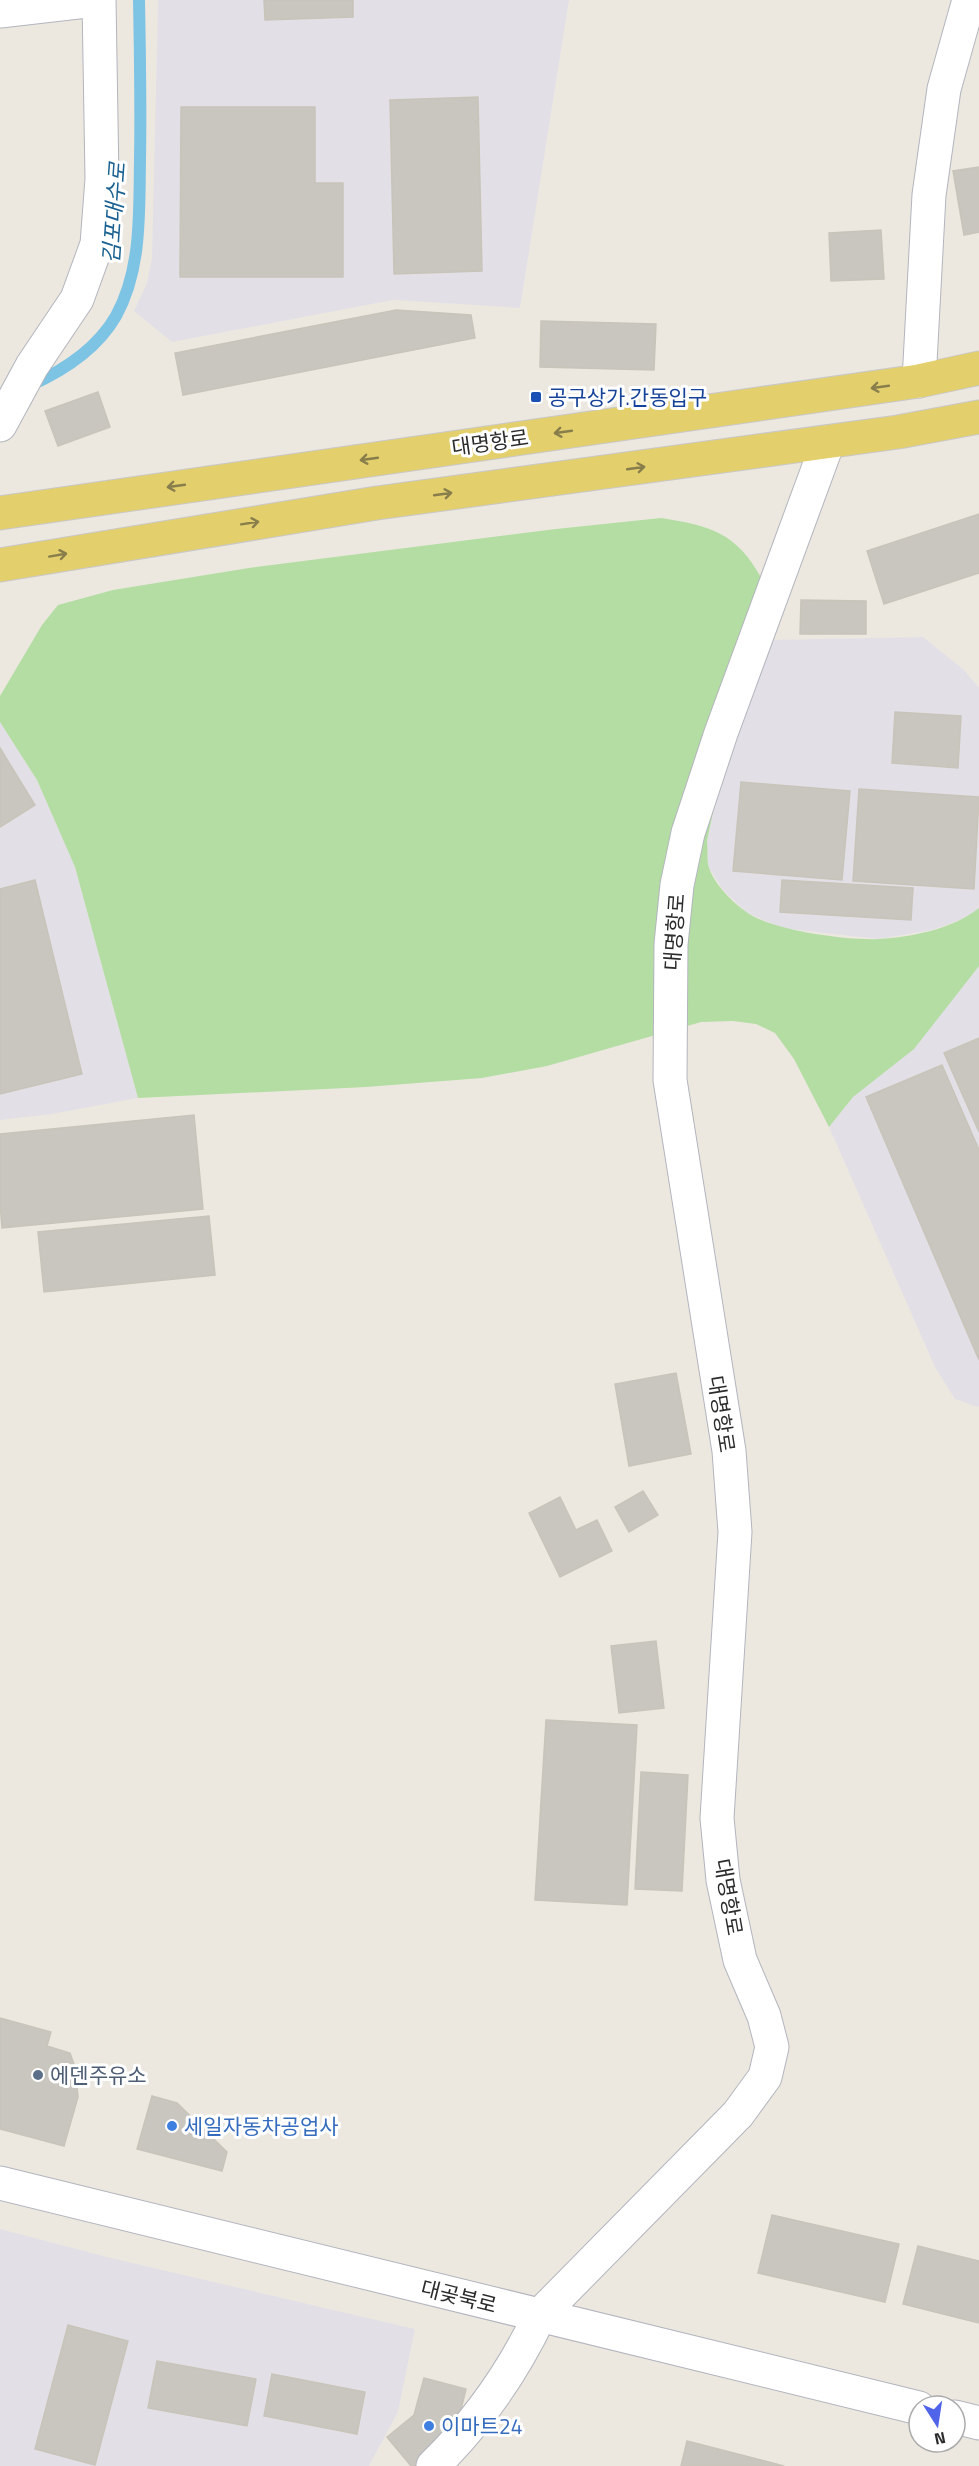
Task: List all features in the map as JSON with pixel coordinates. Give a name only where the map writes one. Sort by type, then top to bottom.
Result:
[{"type":"main road","name":"대명항로","points":[[0,513],[919,381],[979,368]]},
{"type":"main road","points":[[0,565],[377,503],[978,420]]},
{"type":"street","points":[[0,11],[97,0],[102,179],[98,244],[77,299],[32,366],[0,425]]},
{"type":"street","points":[[919,381],[929,195],[944,89],[969,0]]},
{"type":"street","name":"대명항로","points":[[433,2466],[452,2448],[502,2384],[521,2356],[540,2315],[738,2114],[765,2077],[772,2047],[764,2016],[740,1960],[723,1880],[718,1829],[735,1532],[729,1451],[670,1080],[671,944],[676,885],[688,833],[721,733],[828,442]]},
{"type":"street","name":"대곶북로","points":[[0,2183],[907,2405]]},
{"type":"shaded area","points":[[158,0],[569,0],[520,308],[393,300],[172,342],[134,311],[147,283],[152,258]]},
{"type":"shaded area","points":[[923,637],[964,670],[979,688],[979,908],[968,917],[932,930],[878,939],[781,928],[746,912],[723,890],[708,866],[707,841],[726,758],[769,640]]},
{"type":"shaded area","points":[[0,722],[37,780],[75,867],[138,1098],[52,1114],[0,1120]]},
{"type":"shaded area","points":[[979,966],[979,1406],[977,1407],[955,1399],[935,1367],[829,1127],[853,1097],[876,1078],[957,993]]},
{"type":"shaded area","points":[[0,2229],[111,2258],[415,2329],[398,2412],[369,2466],[0,2466]]},
{"type":"green space","points":[[661,518],[708,528],[732,541],[752,563],[762,579],[707,841],[710,871],[723,890],[745,911],[771,924],[809,933],[848,938],[879,939],[932,931],[945,927],[979,908],[979,966],[914,1049],[853,1097],[829,1127],[794,1059],[775,1033],[756,1024],[733,1021],[701,1022],[547,1066],[482,1078],[366,1087],[138,1098],[75,867],[37,780],[0,722],[0,696],[42,625],[58,605],[113,590],[249,568]]},
{"type":"building","points":[[264,0],[353,0],[353,17],[265,20]]},
{"type":"building","points":[[478,97],[482,271],[394,274],[390,100]]},
{"type":"building","points":[[181,107],[315,107],[315,183],[343,183],[343,277],[180,277]]},
{"type":"building","points":[[979,167],[979,232],[964,235],[953,171]]},
{"type":"building","points":[[881,230],[884,279],[831,281],[829,233]]},
{"type":"building","points":[[396,310],[471,315],[475,338],[183,395],[175,353]]},
{"type":"building","points":[[541,321],[656,324],[654,370],[540,367]]},
{"type":"building","points":[[98,392],[110,427],[58,446],[45,411]]},
{"type":"building","points":[[979,514],[979,573],[884,604],[867,551]]},
{"type":"building","points":[[801,600],[866,601],[866,634],[800,634]]},
{"type":"building","points":[[895,712],[961,716],[958,768],[892,763]]},
{"type":"building","points":[[0,748],[35,805],[0,827]]},
{"type":"building","points":[[741,782],[850,791],[842,880],[733,871]]},
{"type":"building","points":[[859,789],[979,797],[974,889],[853,881]]},
{"type":"building","points":[[35,880],[82,1074],[0,1094],[0,889]]},
{"type":"building","points":[[782,880],[913,888],[911,920],[780,912]]},
{"type":"building","points":[[979,1038],[979,1132],[944,1053]]},
{"type":"building","points":[[942,1065],[979,1150],[979,1360],[866,1097]]},
{"type":"building","points":[[194,1115],[203,1209],[2,1228],[0,1134]]},
{"type":"building","points":[[209,1216],[215,1275],[44,1292],[38,1232]]},
{"type":"building","points":[[676,1373],[691,1454],[629,1466],[615,1384]]},
{"type":"building","points":[[643,1491],[658,1515],[629,1532],[615,1507]]},
{"type":"building","points":[[560,1497],[576,1530],[597,1520],[612,1551],[560,1577],[529,1513]]},
{"type":"building","points":[[656,1641],[664,1708],[619,1713],[611,1646]]},
{"type":"building","points":[[546,1720],[637,1725],[627,1905],[535,1900]]},
{"type":"building","points":[[641,1772],[688,1775],[682,1891],[635,1889]]},
{"type":"building","name":"에덴주유소","points":[[0,2018],[51,2032],[47,2046],[70,2053],[75,2067],[78,2097],[64,2146],[0,2129]]},
{"type":"building","name":"세일자동차공업사","points":[[152,2096],[177,2103],[227,2152],[222,2171],[137,2149]]},
{"type":"building","points":[[772,2215],[899,2244],[885,2302],[758,2273]]},
{"type":"building","points":[[918,2246],[979,2261],[979,2323],[903,2304]]},
{"type":"building","points":[[68,2325],[128,2341],[95,2465],[35,2449]]},
{"type":"building","points":[[157,2361],[256,2379],[247,2426],[148,2408]]},
{"type":"building","points":[[272,2374],[365,2392],[357,2434],[264,2416]]},
{"type":"building","name":"이마트24","points":[[424,2378],[466,2389],[454,2438],[419,2466],[411,2466],[387,2437],[414,2415]]},
{"type":"building","points":[[687,2441],[784,2466],[681,2466]]},
{"type":"waterway","name":"김포대수로","points":[[29,386],[78,358],[99,339],[116,316],[131,279],[135,260],[139,200],[139,0]]},
{"type":"place","name":"공구상가.간동입구","points":[[536,397]]},
{"type":"place","name":"에덴주유소","points":[[38,2075]]},
{"type":"place","name":"세일자동차공업사","points":[[172,2126]]},
{"type":"place","name":"이마트24","points":[[429,2426]]}]
